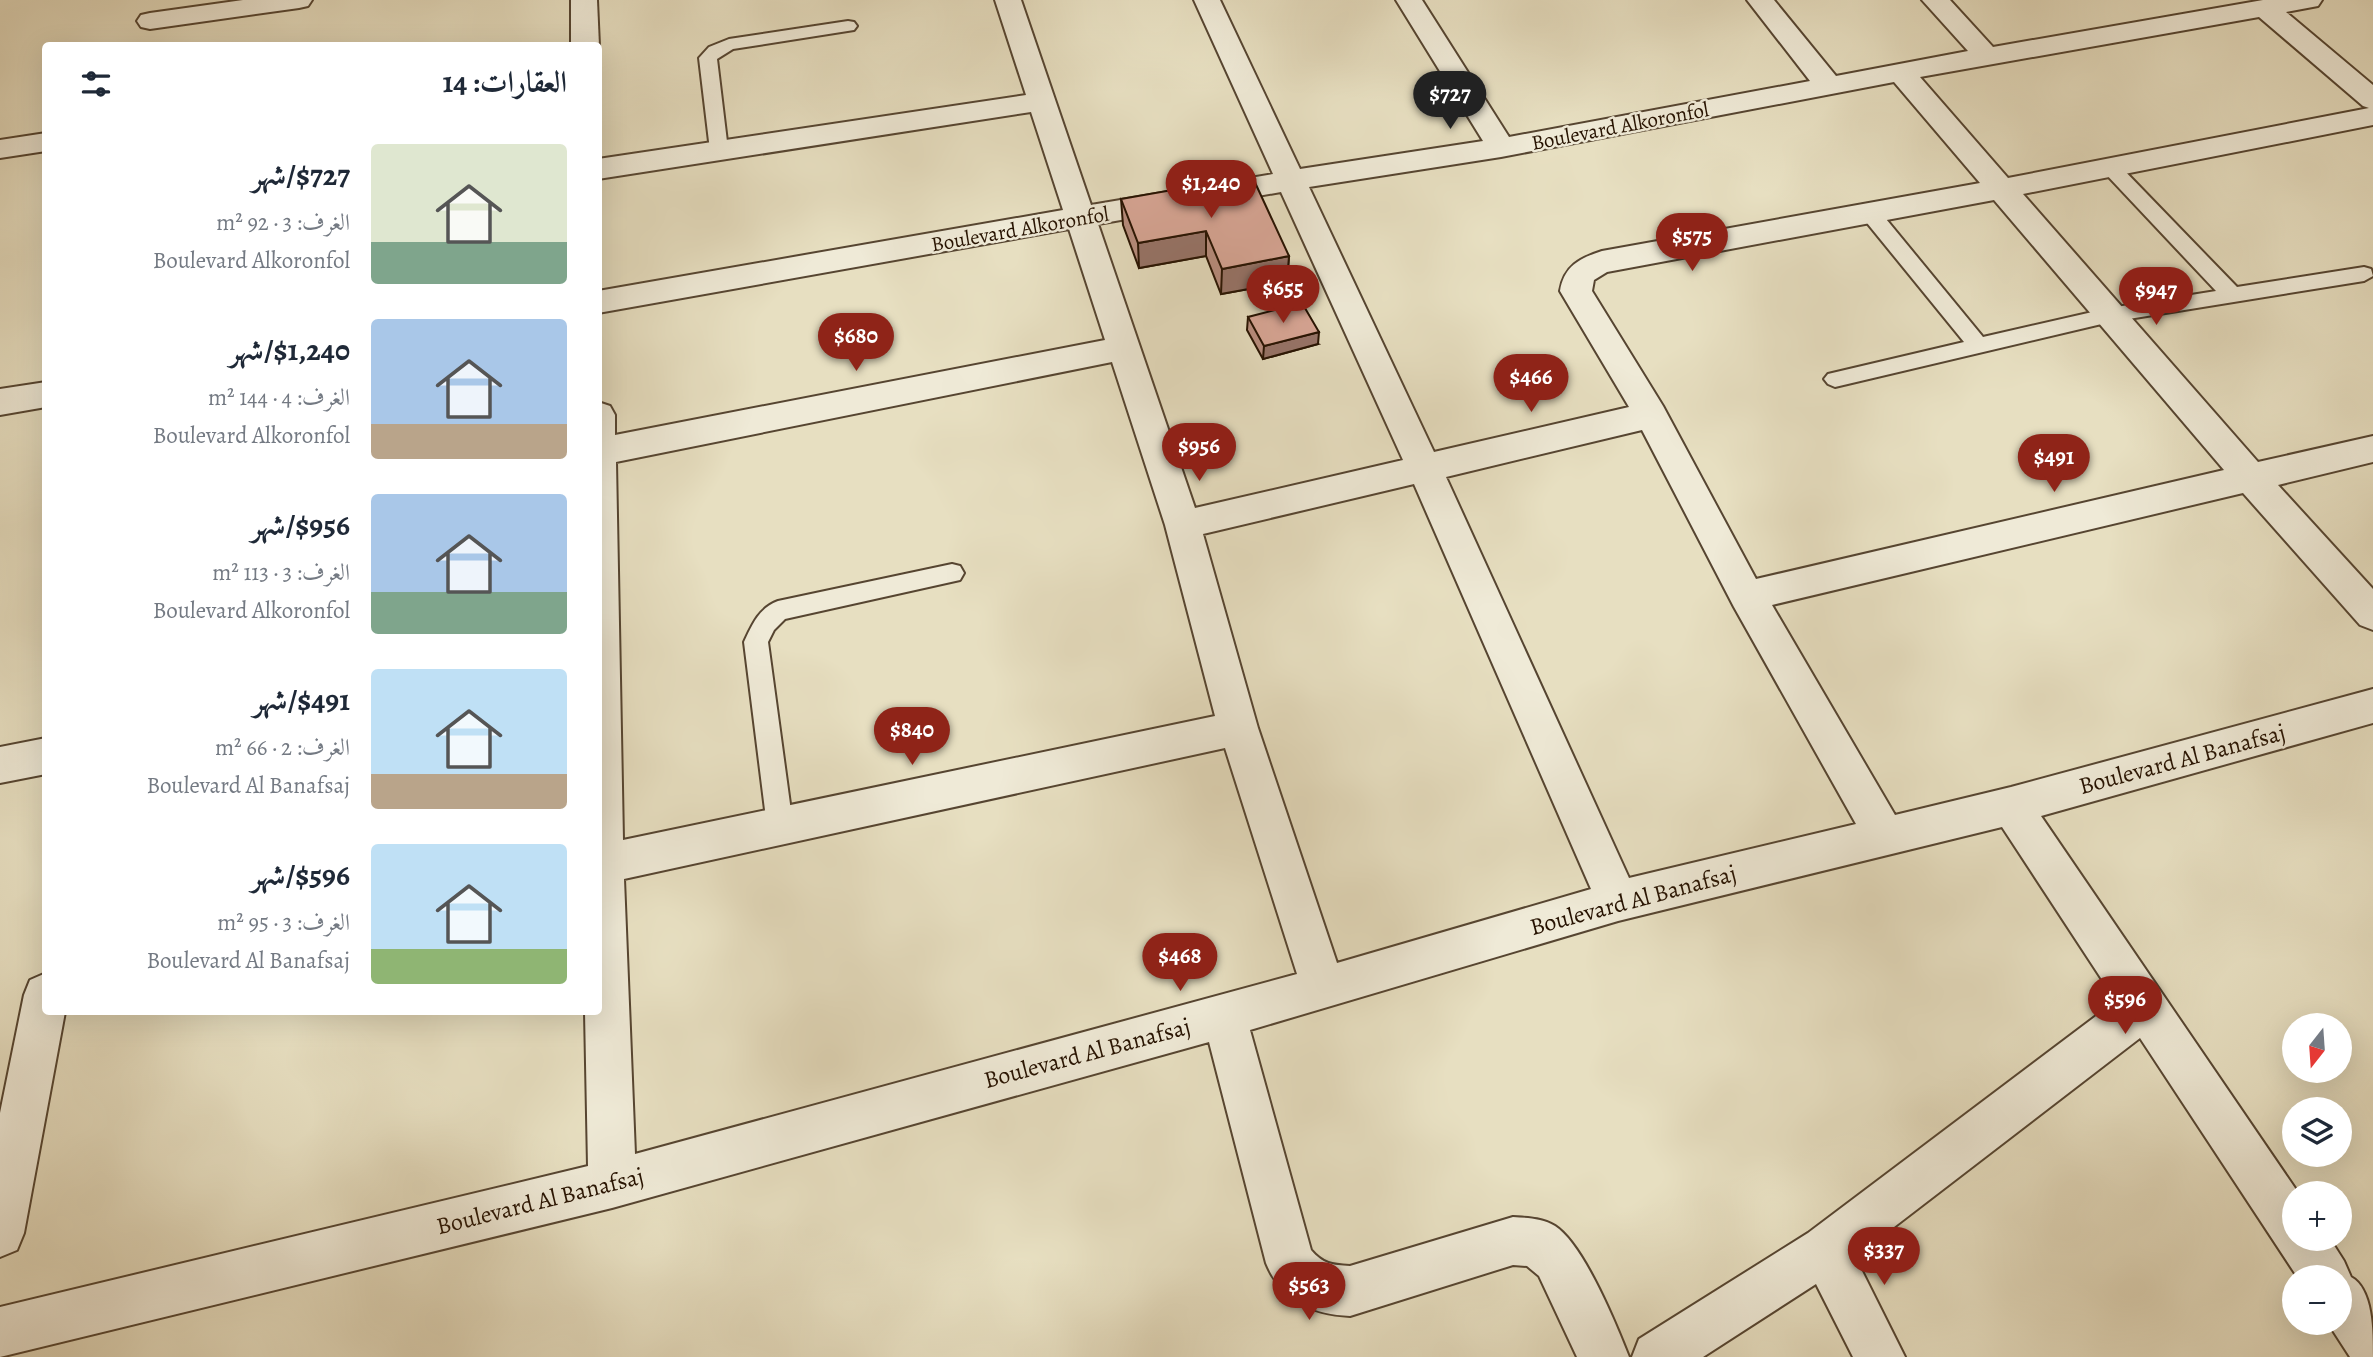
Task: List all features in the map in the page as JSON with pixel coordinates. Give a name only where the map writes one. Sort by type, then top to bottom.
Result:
[{"type":"street","points":[[150,22],[299,0]]},
{"type":"street","points":[[584,0],[585,42]]},
{"type":"street","points":[[1008,0],[1183,525],[1238,728],[1324,988]]},
{"type":"street","points":[[1207,0],[1424,467],[1619,901]]},
{"type":"street","points":[[1409,0],[1501,148]]},
{"type":"street","points":[[1759,0],[1829,86]]},
{"type":"street","points":[[1935,0],[1987,56]]},
{"type":"street","name":"Boulevard Alkoronfol","points":[[602,301],[1292,180],[1501,148],[1987,56],[2309,0]]},
{"type":"street","points":[[2266,9],[2373,100]]},
{"type":"street","points":[[1901,74],[2250,477],[2373,614]]},
{"type":"street","points":[[602,168],[1042,101]]},
{"type":"street","points":[[1884,835],[1747,596],[1651,415],[1576,292],[1577,278],[1586,267],[1602,262],[2373,116]]},
{"type":"street","points":[[0,149],[42,143]]},
{"type":"street","points":[[602,439],[1125,348]]},
{"type":"street","points":[[0,401],[42,395]]},
{"type":"street","points":[[1183,525],[1651,415]]},
{"type":"street","points":[[1747,596],[2373,449]]},
{"type":"street","name":"Boulevard Al Banafsaj","points":[[0,1332],[612,1184],[1324,988],[1619,901],[2011,806],[2373,706]]},
{"type":"street","points":[[602,865],[1238,728]]},
{"type":"street","points":[[0,765],[42,757]]},
{"type":"street","points":[[2011,806],[2282,1211]]},
{"type":"street","points":[[602,894],[612,1184]]},
{"type":"street","points":[[1657,1357],[1825,1250],[2145,1006]]},
{"type":"street","points":[[0,1233],[42,1015]]},
{"type":"street","points":[[1224,1016],[1290,1263],[1300,1276],[1321,1290],[1350,1291],[1513,1241],[1537,1243],[1556,1259],[1604,1357]]},
{"type":"street","points":[[1825,1250],[1880,1357]]},
{"type":"street","points":[[2352,1315],[2373,1347]]},
{"type":"lane","points":[[719,150],[708,58],[715,51],[729,44],[848,26]]},
{"type":"lane","points":[[2110,167],[2232,295]]},
{"type":"lane","points":[[1870,213],[1978,345]]},
{"type":"lane","points":[[1835,379],[2110,314],[2364,274]]},
{"type":"lane","points":[[780,827],[756,642],[765,623],[778,611],[952,573]]},
{"type":"building","points":[[1252,176],[1289,256],[1222,269],[1206,231],[1138,243],[1121,199]]},
{"type":"building","points":[[1302,303],[1319,332],[1264,346],[1248,317]]}]
